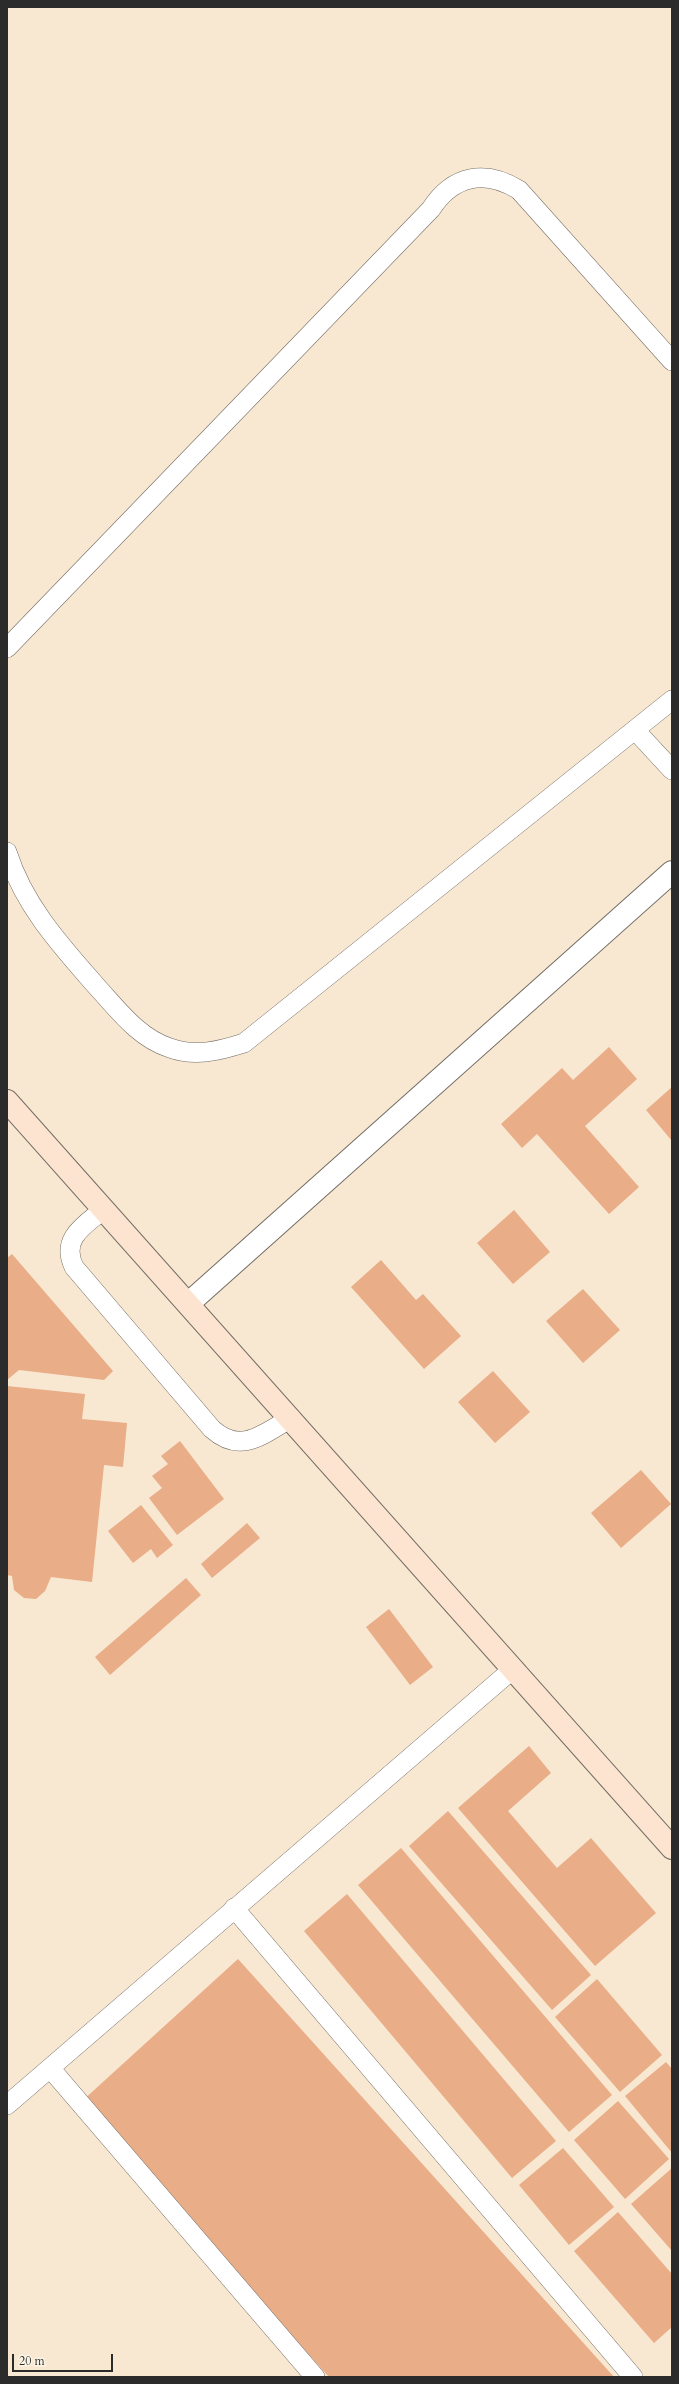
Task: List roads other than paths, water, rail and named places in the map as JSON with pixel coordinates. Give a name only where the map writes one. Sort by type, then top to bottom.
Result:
[{"type":"main road","points":[[7,1101],[189,1303],[672,1848]]},
{"type":"street","points":[[189,1303],[672,872]]},
{"type":"lane","points":[[7,648],[431,209],[439,196],[450,187],[464,180],[478,177],[493,178],[519,190],[672,361]]},
{"type":"lane","points":[[7,852],[23,889],[41,920],[64,949],[128,1021],[147,1037],[170,1048],[194,1053],[220,1051],[244,1043],[672,700]]},
{"type":"lane","points":[[635,730],[672,770]]},
{"type":"lane","points":[[104,1208],[72,1239],[69,1248],[72,1262],[212,1429],[220,1436],[231,1441],[243,1442],[254,1440],[291,1418]]},
{"type":"lane","points":[[7,2105],[513,1669]]},
{"type":"lane","points":[[234,1908],[633,2377]]},
{"type":"lane","points":[[50,2068],[315,2377]]}]
